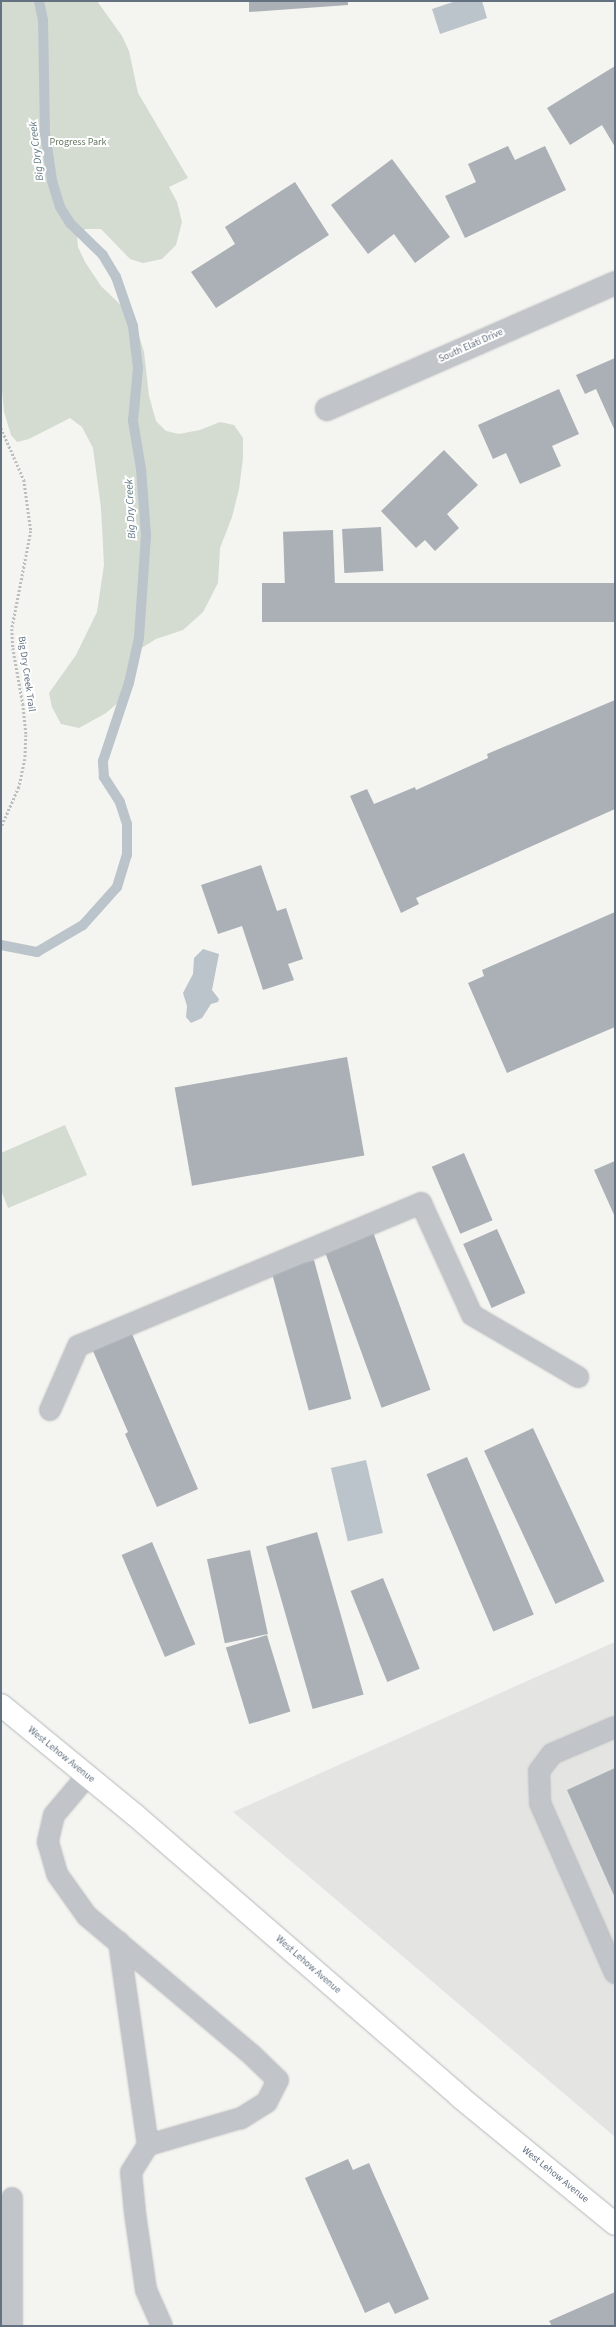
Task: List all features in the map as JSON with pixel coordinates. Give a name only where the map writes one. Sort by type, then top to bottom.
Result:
[{"type":"street","name":"South Elati Drive","points":[[327,409],[615,283]]},
{"type":"street","name":"West Lehow Avenue","points":[[1,1705],[87,1776],[460,2097],[615,2224]]},
{"type":"lane","points":[[50,1410],[78,1346],[421,1203],[472,1315],[578,1377]]},
{"type":"lane","points":[[615,1727],[552,1754],[539,1771],[540,1803],[615,1973]]},
{"type":"lane","points":[[87,1776],[54,1815],[48,1842],[57,1874],[87,1916],[252,2055],[278,2080],[267,2102],[241,2118],[148,2145]]},
{"type":"lane","points":[[119,1942],[148,2145],[131,2172],[135,2213],[146,2290],[162,2326]]},
{"type":"lane","points":[[12,2198],[12,2326]]},
{"type":"path","name":"Big Dry Creek Trail","points":[[1,428],[24,480],[30,531],[12,629],[13,648],[23,704],[26,735],[25,759],[20,787],[1,828]]},
{"type":"shaded area","points":[[456,1],[482,1],[487,18],[440,34],[432,9]]},
{"type":"shaded area","points":[[203,949],[219,954],[212,990],[219,999],[218,1002],[211,1004],[202,1018],[191,1023],[186,1017],[187,1006],[183,993],[193,974],[194,958]]},
{"type":"shaded area","points":[[366,1460],[383,1533],[348,1541],[331,1468]]},
{"type":"shaded area","points":[[615,1642],[615,2137],[233,1812]]},
{"type":"green space","name":"Progress Park","points":[[1,1],[97,1],[122,36],[129,51],[138,93],[188,178],[169,187],[177,202],[182,222],[176,245],[162,259],[143,263],[130,259],[101,229],[85,229],[77,237],[78,247],[85,262],[101,286],[133,317],[144,352],[149,396],[156,421],[166,431],[179,434],[200,430],[220,422],[234,425],[243,438],[243,458],[239,489],[232,517],[220,548],[218,583],[203,612],[183,630],[156,639],[135,652],[128,668],[120,701],[106,713],[79,728],[61,724],[52,707],[49,693],[76,655],[97,612],[104,565],[101,508],[93,448],[82,427],[70,418],[29,439],[17,442],[11,435],[4,412],[1,379]]},
{"type":"green space","points":[[65,1125],[87,1175],[8,1208],[1,1190],[1,1153]]},
{"type":"building","points":[[249,1],[348,1],[348,5],[249,12]]},
{"type":"building","points":[[615,66],[615,147],[602,125],[570,145],[547,108]]},
{"type":"building","points":[[508,146],[515,160],[545,146],[566,190],[465,238],[445,196],[476,182],[468,164]]},
{"type":"building","points":[[392,159],[450,237],[415,263],[394,234],[368,254],[331,205]]},
{"type":"building","points":[[295,182],[329,235],[216,308],[191,272],[235,244],[225,227]]},
{"type":"building","points":[[615,358],[615,431],[596,389],[585,394],[576,375]]},
{"type":"building","points":[[559,389],[579,434],[552,446],[561,466],[520,484],[506,453],[493,459],[478,425]]},
{"type":"building","points":[[444,450],[478,485],[447,514],[459,528],[435,551],[425,540],[416,548],[381,511]]},
{"type":"building","points":[[381,527],[383,571],[344,573],[342,529]]},
{"type":"building","points":[[333,530],[336,605],[286,607],[283,532]]},
{"type":"building","points":[[262,583],[615,583],[615,622],[262,622]]},
{"type":"building","points":[[615,700],[615,809],[416,898],[419,904],[401,913],[350,796],[367,789],[374,804],[415,787],[416,790],[488,758],[487,754]]},
{"type":"building","points":[[261,865],[277,911],[286,908],[303,959],[288,964],[294,980],[263,990],[242,926],[218,934],[201,885]]},
{"type":"building","points":[[615,912],[615,1027],[507,1073],[468,983],[484,976],[482,970]]},
{"type":"building","points":[[347,1057],[364,1155],[192,1186],[175,1087]]},
{"type":"building","points":[[464,1153],[493,1220],[460,1234],[432,1167]]},
{"type":"building","points":[[615,1161],[615,1217],[594,1170]]},
{"type":"building","points":[[497,1229],[525,1293],[492,1308],[463,1244]]},
{"type":"building","points":[[373,1232],[430,1390],[382,1408],[324,1250]]},
{"type":"building","points":[[314,1260],[351,1399],[309,1410],[271,1271]]},
{"type":"building","points":[[132,1334],[198,1489],[157,1507],[125,1434],[128,1432],[93,1351]]},
{"type":"building","points":[[533,1428],[604,1581],[555,1604],[484,1451]]},
{"type":"building","points":[[467,1457],[534,1614],[493,1632],[426,1474]]},
{"type":"building","points":[[317,1532],[364,1694],[313,1709],[266,1547]]},
{"type":"building","points":[[152,1542],[195,1644],[165,1657],[122,1555]]},
{"type":"building","points":[[250,1550],[268,1634],[225,1643],[207,1559]]},
{"type":"building","points":[[383,1578],[420,1669],[387,1682],[351,1591]]},
{"type":"building","points":[[267,1635],[290,1712],[249,1724],[226,1648]]},
{"type":"building","points":[[615,1768],[615,1898],[567,1790]]},
{"type":"building","points":[[348,2159],[353,2170],[369,2163],[429,2299],[395,2314],[389,2302],[365,2313],[305,2178]]},
{"type":"building","points":[[615,2292],[615,2326],[552,2326],[549,2321]]},
{"type":"waterway","name":"Big Dry Creek","points":[[1,945],[37,952],[83,925],[117,887],[127,855],[127,824],[120,802],[104,777],[103,761],[129,683],[139,638],[146,535],[141,469],[133,421],[138,368],[133,326],[116,277],[103,255],[70,223],[60,207],[52,180],[45,133],[43,20],[39,1]]}]
